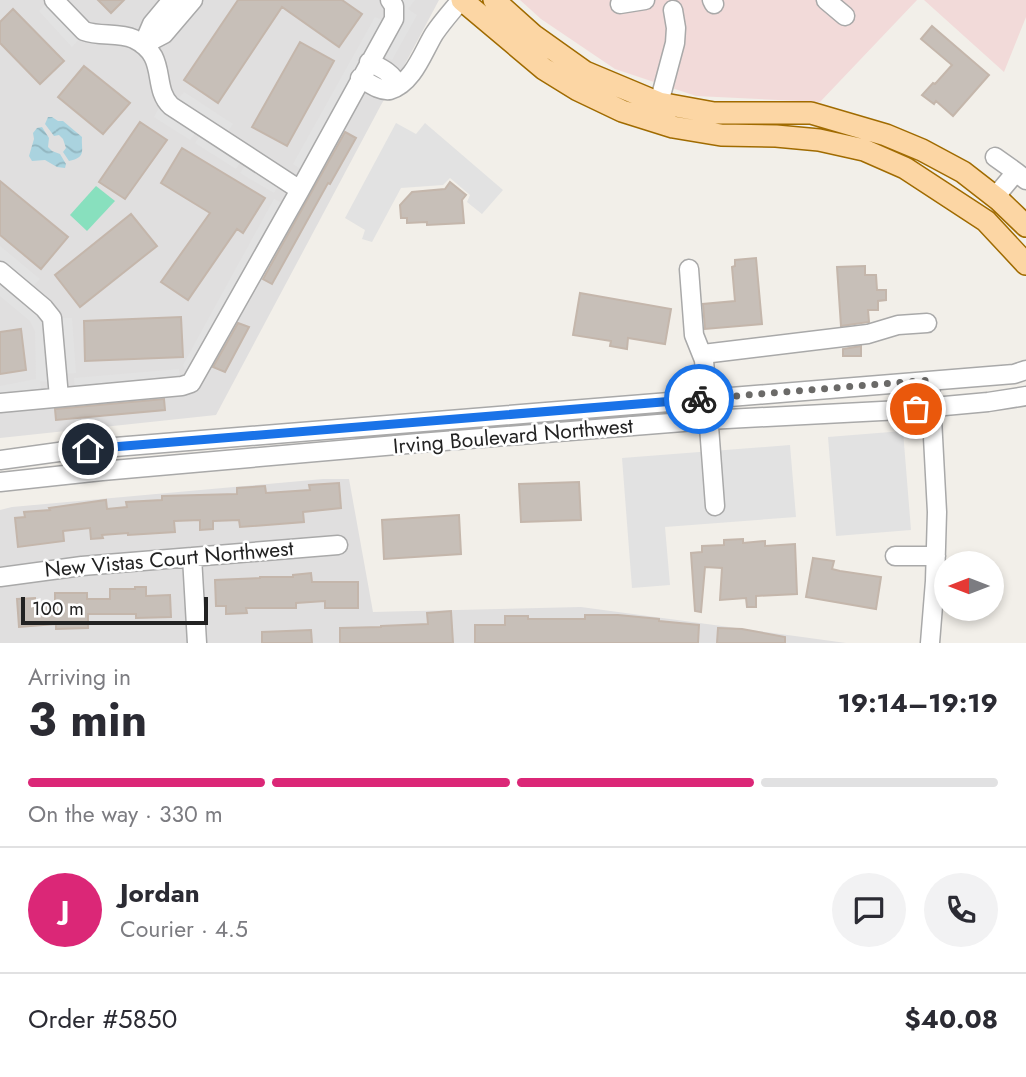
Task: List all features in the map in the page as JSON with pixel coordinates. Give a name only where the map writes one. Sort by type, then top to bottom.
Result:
[{"type":"main road","points":[[462,0],[544,69],[578,90],[622,111],[673,127],[721,135],[819,140],[864,150],[905,168],[986,221],[1026,264]]},
{"type":"main road","points":[[494,0],[533,35],[585,72],[659,103],[714,113],[811,113],[886,135],[912,145],[962,173],[995,197],[1026,226]]},
{"type":"street","points":[[54,0],[84,31],[122,35],[144,44],[156,60],[163,95],[171,106],[300,190]]},
{"type":"street","points":[[144,44],[152,24],[172,0]]},
{"type":"street","points":[[144,44],[164,34],[193,0]]},
{"type":"street","points":[[0,402],[191,383],[394,19],[394,6],[390,0]]},
{"type":"street","points":[[360,78],[383,90],[398,86],[409,76],[440,25],[462,0]]},
{"type":"street","points":[[620,4],[645,0]]},
{"type":"street","points":[[826,0],[845,16]]},
{"type":"street","points":[[659,103],[675,43],[673,10]]},
{"type":"street","points":[[369,62],[391,74],[398,86]]},
{"type":"street","points":[[995,157],[1021,176],[995,197]]},
{"type":"street","points":[[689,269],[694,335],[703,354],[708,398],[715,506]]},
{"type":"street","points":[[0,271],[52,318],[59,397]]},
{"type":"street","points":[[703,354],[868,334],[898,325],[927,323]]},
{"type":"street","name":"Irving Boulevard Northwest","points":[[0,460],[88,449],[1014,374],[1026,370]]},
{"type":"street","points":[[930,380],[936,479],[936,551]]},
{"type":"street","name":"Irving Boulevard Northwest","points":[[0,482],[157,466],[708,420],[931,408],[1026,396]]},
{"type":"street","name":"New Vistas Court Northwest","points":[[0,575],[338,545]]},
{"type":"street","points":[[895,556],[934,556]]},
{"type":"street","points":[[192,557],[197,643]]},
{"type":"street","points":[[930,643],[934,585]]},
{"type":"shaded area","points":[[0,0],[439,0],[216,415],[0,438]]},
{"type":"shaded area","points":[[394,0],[415,0],[408,9],[417,15],[392,60],[382,55]]},
{"type":"shaded area","points":[[520,0],[917,0],[820,102],[696,96],[615,69],[541,19]]},
{"type":"shaded area","points":[[924,0],[1026,0],[1026,17],[1004,72]]},
{"type":"shaded area","points":[[46,4],[80,38],[72,47],[39,11]]},
{"type":"shaded area","points":[[375,17],[385,21],[302,170],[293,164]]},
{"type":"shaded area","points":[[184,92],[233,124],[226,134],[177,101]]},
{"type":"shaded area","points":[[159,108],[196,132],[190,140],[154,117]]},
{"type":"shaded area","points":[[396,123],[416,134],[425,123],[503,190],[482,214],[467,202],[470,195],[450,178],[443,185],[401,188],[372,242],[362,239],[365,230],[345,218]]},
{"type":"shaded area","points":[[201,134],[242,160],[236,169],[195,143]]},
{"type":"shaded area","points":[[247,163],[280,183],[274,193],[240,173]]},
{"type":"shaded area","points":[[274,199],[284,204],[192,373],[183,365]]},
{"type":"shaded area","points":[[0,246],[40,279],[31,288],[0,262]]},
{"type":"shaded area","points":[[0,281],[47,323],[50,382],[40,381],[41,390],[0,397],[0,386],[36,379],[35,331],[30,321],[0,296]]},
{"type":"shaded area","points":[[61,318],[72,318],[76,373],[65,374]]},
{"type":"shaded area","points":[[179,369],[180,380],[75,390],[74,378]]},
{"type":"shaded area","points":[[903,431],[911,530],[836,536],[828,437]]},
{"type":"shaded area","points":[[790,445],[796,517],[665,527],[670,585],[632,588],[622,458]]},
{"type":"shaded area","points":[[323,479],[349,479],[373,612],[581,607],[846,643],[0,643],[0,510]]},
{"type":"green space","points":[[96,186],[115,201],[87,231],[70,215]]},
{"type":"water","points":[[48,117],[63,121],[82,137],[82,153],[78,158],[69,161],[63,152],[66,148],[63,139],[59,135],[54,136],[45,124]]},
{"type":"water","points":[[42,127],[49,138],[48,147],[60,154],[66,164],[65,168],[45,160],[32,161],[29,156],[33,133]]},
{"type":"building","points":[[98,0],[124,0],[111,13]]},
{"type":"building","points":[[238,0],[342,0],[362,14],[339,47],[282,7],[218,103],[184,80]]},
{"type":"building","points":[[13,9],[64,61],[40,84],[0,43],[0,22]]},
{"type":"building","points":[[932,26],[989,75],[953,116],[936,101],[934,104],[922,95],[952,65],[921,39]]},
{"type":"building","points":[[300,42],[334,61],[287,146],[252,127]]},
{"type":"building","points":[[84,66],[130,103],[103,134],[58,97]]},
{"type":"building","points":[[140,122],[167,140],[125,199],[99,182]]},
{"type":"building","points":[[345,132],[356,138],[272,284],[263,279]]},
{"type":"building","points":[[182,148],[265,198],[243,233],[237,229],[188,300],[161,282],[210,213],[161,183]]},
{"type":"building","points":[[0,181],[68,237],[41,269],[0,235]]},
{"type":"building","points":[[450,182],[466,195],[462,200],[464,223],[427,225],[427,222],[407,223],[407,218],[401,218],[400,205],[412,192],[445,189]]},
{"type":"building","points":[[131,214],[157,246],[80,307],[55,275]]},
{"type":"building","points":[[756,258],[762,324],[705,329],[703,304],[735,301],[732,267],[735,266],[735,260]]},
{"type":"building","points":[[865,266],[865,275],[876,275],[877,290],[886,290],[886,300],[878,301],[878,310],[868,310],[869,322],[841,326],[837,267]]},
{"type":"building","points":[[580,293],[671,309],[665,344],[628,338],[627,349],[610,346],[611,341],[573,335]]},
{"type":"building","points":[[181,317],[183,357],[85,361],[84,321]]},
{"type":"building","points":[[238,323],[249,327],[225,372],[213,367]]},
{"type":"building","points":[[21,329],[26,370],[0,374],[0,332]]},
{"type":"building","points":[[861,346],[861,356],[843,356],[843,349]]},
{"type":"building","points":[[164,399],[165,410],[56,420],[55,409]]},
{"type":"building","points":[[579,482],[581,520],[521,522],[519,484]]},
{"type":"building","points":[[339,483],[341,508],[303,512],[304,522],[240,527],[239,520],[213,521],[213,529],[200,530],[200,520],[174,521],[175,532],[102,535],[103,538],[91,539],[90,528],[63,531],[64,541],[18,547],[15,518],[25,517],[24,512],[106,500],[107,509],[127,507],[126,502],[162,500],[162,496],[237,494],[237,488],[265,486],[266,493],[310,490],[309,485]]},
{"type":"building","points":[[459,515],[461,554],[384,559],[382,520]]},
{"type":"building","points":[[743,539],[743,543],[765,541],[765,546],[795,544],[797,594],[756,596],[756,607],[747,607],[746,598],[720,600],[722,568],[705,567],[701,612],[695,611],[691,553],[702,552],[702,546],[724,545],[724,540]]},
{"type":"building","points":[[813,558],[834,561],[832,569],[881,577],[876,609],[806,597]]},
{"type":"building","points":[[311,573],[312,582],[358,582],[358,608],[325,608],[325,601],[296,603],[296,608],[246,608],[247,613],[226,614],[226,606],[216,606],[215,580],[293,577]]},
{"type":"building","points":[[146,587],[146,596],[170,595],[171,617],[136,618],[136,614],[88,614],[88,628],[56,629],[56,624],[19,627],[17,599],[35,598],[35,607],[55,606],[55,593],[87,593],[87,599],[110,599],[110,589]]},
{"type":"building","points":[[451,611],[453,643],[340,643],[340,628],[428,624],[427,613]]},
{"type":"building","points":[[585,615],[618,615],[699,625],[698,643],[475,643],[475,625],[505,625],[505,616],[528,616],[528,619],[585,619]]},
{"type":"building","points":[[718,628],[742,629],[785,637],[785,643],[717,643]]},
{"type":"building","points":[[311,630],[312,643],[262,643],[262,632]]},
{"type":"way so far","points":[[699,399],[930,380],[931,408],[916,409]]},
{"type":"route","points":[[88,449],[699,399]]}]
